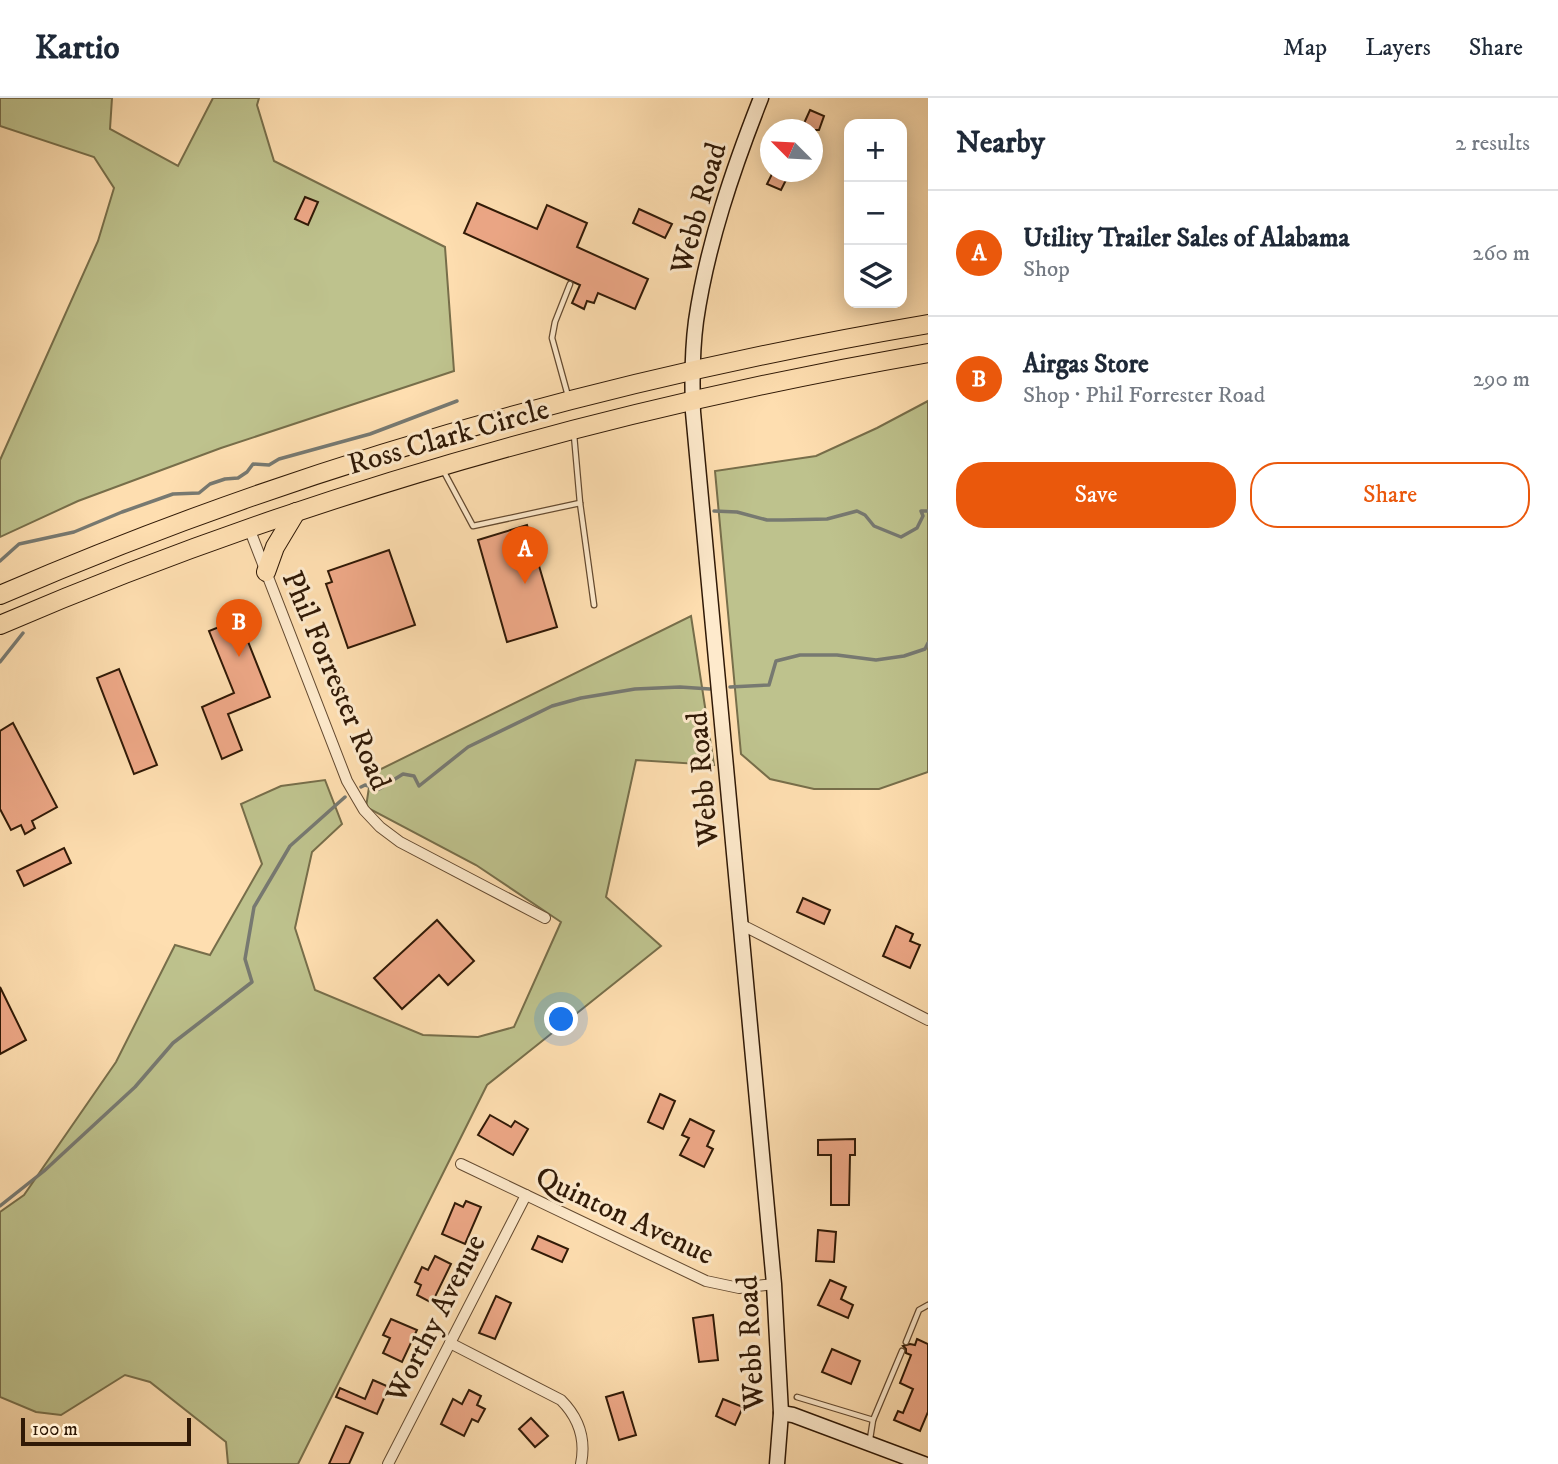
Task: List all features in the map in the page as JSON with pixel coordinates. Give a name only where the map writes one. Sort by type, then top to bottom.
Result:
[{"type":"highway","name":"Ross Clark Circle","points":[[8,592],[146,536],[385,453],[569,401],[693,370],[928,324]]},
{"type":"highway","name":"Ross Clark Circle","points":[[0,625],[95,585],[249,528],[440,465],[693,399],[928,353]]},
{"type":"highway","points":[[569,401],[574,428]]},
{"type":"highway","points":[[239,502],[249,528]]},
{"type":"highway","points":[[266,572],[284,529],[296,512]]},
{"type":"highway","points":[[8,592],[27,614]]},
{"type":"street","name":"Webb Road","points":[[761,98],[737,161],[715,234],[696,321],[693,399],[774,1284],[781,1413],[777,1464]]},
{"type":"street","name":"Phil Forrester Road","points":[[249,528],[347,781],[364,810],[380,827],[417,852],[545,918]]},
{"type":"street","points":[[742,925],[928,1020]]},
{"type":"street","name":"Quinton Avenue","points":[[461,1164],[706,1281],[740,1288],[774,1284]]},
{"type":"street","name":"Worthy Avenue","points":[[387,1464],[526,1195]]},
{"type":"street","points":[[450,1343],[561,1401],[573,1414],[580,1430],[583,1447],[581,1464]]},
{"type":"street","points":[[781,1413],[793,1415],[924,1464]]},
{"type":"lane","points":[[569,401],[552,338],[557,314],[570,285]]},
{"type":"lane","points":[[574,428],[580,503],[594,605]]},
{"type":"lane","points":[[440,465],[473,526],[580,503]]},
{"type":"lane","points":[[906,1342],[919,1310],[928,1305]]},
{"type":"lane","points":[[869,1443],[873,1420],[902,1351]]},
{"type":"lane","points":[[797,1397],[873,1420]]},
{"type":"green space","points":[[0,98],[112,98],[110,129],[178,166],[213,98],[259,98],[257,105],[274,161],[445,247],[454,371],[221,448],[78,501],[0,537],[0,460],[98,241],[114,188],[94,157],[0,126]]},
{"type":"green space","points":[[928,401],[928,772],[879,789],[814,789],[770,779],[741,754],[715,471],[816,456]]},
{"type":"green space","points":[[691,616],[714,765],[636,760],[606,897],[661,946],[487,1085],[298,1464],[228,1464],[226,1442],[150,1382],[125,1375],[61,1415],[36,1412],[0,1397],[0,1212],[24,1195],[116,1062],[175,945],[210,955],[262,864],[241,804],[281,786],[325,780],[342,824],[312,852],[295,928],[315,990],[423,1035],[478,1037],[514,1027],[561,922],[476,865],[366,807],[371,774]]},
{"type":"building","points":[[810,110],[824,116],[823,119],[806,119]]},
{"type":"building","points":[[768,182],[785,182],[781,190],[767,184]]},
{"type":"building","points":[[305,197],[318,202],[308,225],[295,219]]},
{"type":"building","points":[[477,203],[537,229],[547,205],[587,223],[577,247],[648,279],[635,309],[598,293],[594,303],[587,301],[584,309],[572,303],[580,285],[464,233]]},
{"type":"building","points":[[639,209],[672,224],[665,238],[633,223]]},
{"type":"building","points":[[527,525],[557,627],[507,642],[478,540]]},
{"type":"building","points":[[389,550],[415,625],[348,648],[326,584],[332,582],[328,571]]},
{"type":"building","points":[[239,619],[270,697],[228,714],[242,750],[222,759],[202,707],[234,693],[209,631]]},
{"type":"building","points":[[119,669],[157,765],[134,774],[97,678]]},
{"type":"building","points":[[13,723],[57,807],[32,821],[35,828],[25,834],[21,825],[11,830],[0,809],[0,731]]},
{"type":"building","points":[[64,848],[71,863],[24,886],[17,871]]},
{"type":"building","points":[[803,898],[830,910],[824,924],[797,912]]},
{"type":"building","points":[[437,920],[474,961],[448,985],[439,975],[402,1009],[374,978]]},
{"type":"building","points":[[896,926],[913,934],[910,941],[920,945],[910,968],[883,956]]},
{"type":"building","points":[[0,987],[26,1040],[0,1054]]},
{"type":"building","points":[[660,1094],[675,1101],[663,1129],[648,1122]]},
{"type":"building","points":[[490,1115],[511,1127],[515,1121],[528,1129],[513,1155],[478,1135]]},
{"type":"building","points":[[690,1119],[714,1131],[707,1146],[713,1149],[704,1167],[680,1155],[689,1138],[682,1135]]},
{"type":"building","points":[[855,1139],[855,1155],[850,1155],[849,1205],[831,1205],[831,1155],[818,1155],[818,1140]]},
{"type":"building","points":[[466,1201],[481,1207],[465,1244],[442,1234],[455,1203],[463,1207]]},
{"type":"building","points":[[818,1230],[836,1232],[834,1262],[816,1261]]},
{"type":"building","points":[[538,1236],[568,1249],[562,1262],[532,1249]]},
{"type":"building","points":[[435,1256],[451,1264],[432,1303],[417,1295],[421,1285],[415,1282],[422,1267],[428,1270]]},
{"type":"building","points":[[830,1280],[846,1287],[841,1299],[853,1305],[848,1318],[818,1305]]},
{"type":"building","points":[[496,1296],[511,1303],[495,1339],[479,1333]]},
{"type":"building","points":[[713,1315],[718,1360],[699,1362],[693,1318]]},
{"type":"building","points":[[391,1319],[417,1330],[402,1362],[383,1353],[390,1338],[383,1335]]},
{"type":"building","points":[[917,1339],[928,1344],[928,1412],[920,1431],[894,1420],[898,1411],[903,1413],[913,1389],[900,1383],[911,1355],[906,1353],[903,1346],[915,1345]]},
{"type":"building","points":[[832,1349],[860,1361],[851,1384],[822,1372]]},
{"type":"building","points":[[373,1380],[389,1387],[377,1414],[336,1397],[340,1388],[365,1399]]},
{"type":"building","points":[[469,1390],[481,1396],[477,1405],[485,1409],[478,1422],[472,1419],[464,1436],[441,1424],[453,1399],[462,1404]]},
{"type":"building","points":[[623,1392],[636,1435],[619,1440],[606,1397]]},
{"type":"building","points":[[723,1399],[743,1407],[735,1425],[716,1416]]},
{"type":"building","points":[[531,1418],[548,1436],[535,1447],[519,1429]]},
{"type":"building","points":[[346,1426],[363,1433],[349,1464],[329,1464]]},
{"type":"waterway","points":[[0,561],[19,544],[74,532],[173,494],[199,493],[210,484],[238,478],[253,464],[269,465],[279,459],[370,434],[457,401]]},
{"type":"waterway","points":[[714,511],[737,512],[767,520],[827,519],[857,511],[865,515],[874,526],[901,537],[917,528],[923,516],[921,511],[928,511]]},
{"type":"waterway","points":[[0,662],[23,633]]},
{"type":"waterway","points":[[730,687],[769,685],[776,661],[800,655],[837,655],[876,660],[904,656],[925,649],[928,643]]},
{"type":"waterway","points":[[361,787],[365,785],[379,789],[403,774],[414,776],[419,786],[468,747],[552,706],[635,689],[710,689]]},
{"type":"waterway","points":[[0,1206],[44,1171],[135,1087],[173,1043],[252,982],[245,959],[254,907],[290,846],[345,797]]},
{"type":"place","name":"Utility Trailer Sales of Alabama","points":[[525,584]]},
{"type":"place","name":"Airgas Store","points":[[239,657]]}]
